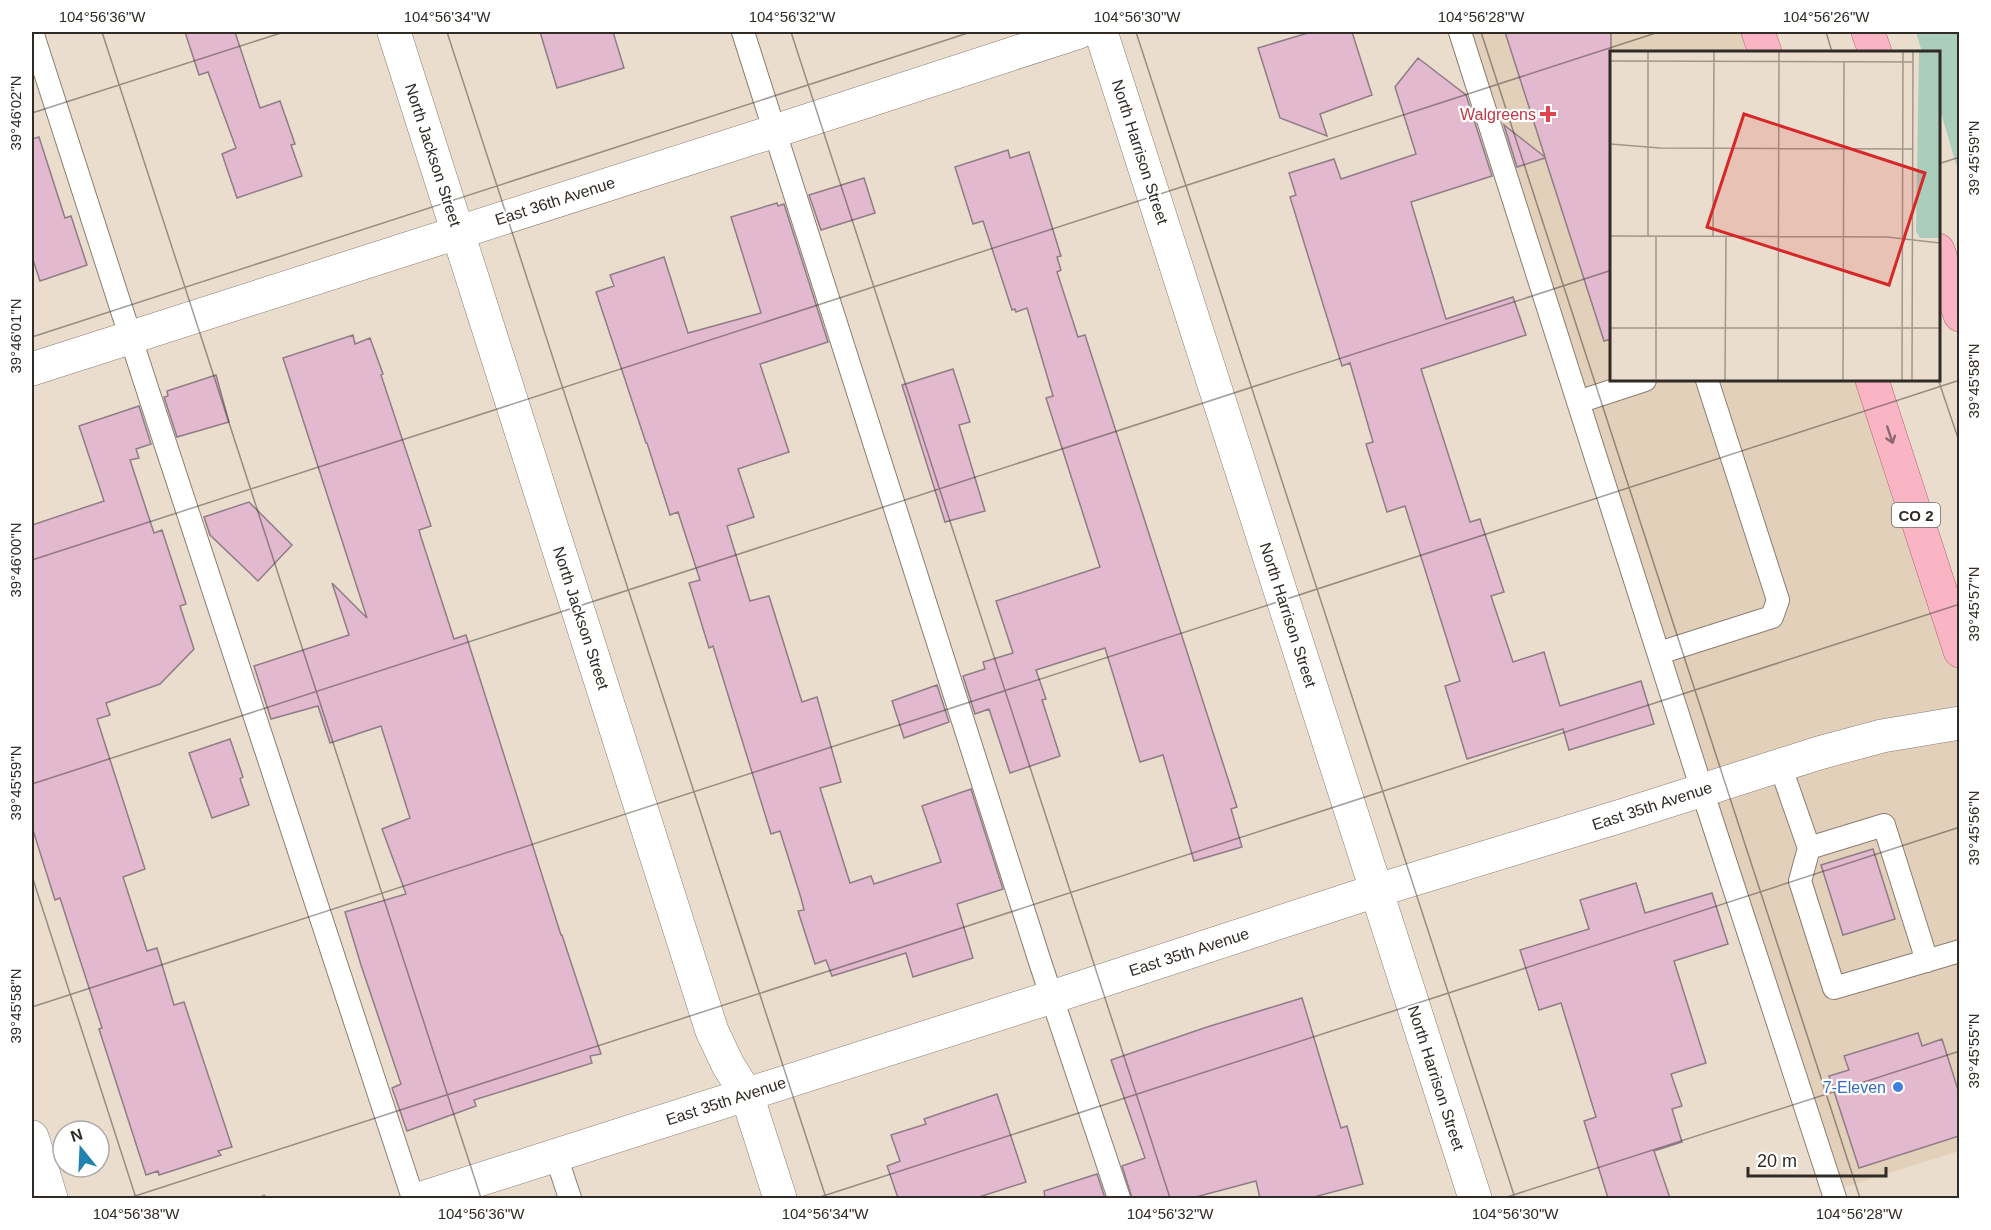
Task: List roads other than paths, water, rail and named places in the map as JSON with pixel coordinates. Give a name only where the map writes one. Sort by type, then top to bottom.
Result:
[{"type":"main road","points":[[1758,32],[1765,51]]},
{"type":"main road","points":[[1868,32],[1875,51]]},
{"type":"main road","points":[[1940,256],[1959,315]]},
{"type":"main road","name":"CO 2","points":[[1872,381],[1959,651]]},
{"type":"street","name":"North Jackson Street","points":[[394,32],[712,1031],[728,1065],[747,1095],[780,1198]]},
{"type":"street","name":"East 36th Avenue","points":[[32,369],[1079,32]]},
{"type":"street","name":"North Harrison Street","points":[[1101,32],[1475,1198]]},
{"type":"street","name":"East 35th Avenue","points":[[422,1198],[1376,891],[1780,765],[1882,736],[1959,723]]},
{"type":"street","points":[[32,1137],[51,1198]]},
{"type":"lane","points":[[32,32],[413,1198]]},
{"type":"lane","points":[[743,32],[1052,997],[1119,1198]]},
{"type":"lane","points":[[1460,32],[1834,1198]]},
{"type":"lane","points":[[1578,402],[1642,381]]},
{"type":"lane","points":[[1659,653],[1772,617],[1778,600],[1707,381]]},
{"type":"lane","points":[[1780,765],[1809,848],[1800,881],[1834,988],[1959,951]]},
{"type":"lane","points":[[1809,848],[1884,825],[1927,960]]},
{"type":"lane","points":[[556,1156],[570,1198]]},
{"type":"place","name":"Walgreens","points":[[1548,114]]},
{"type":"place","name":"7-Eleven","points":[[1898,1087]]}]
